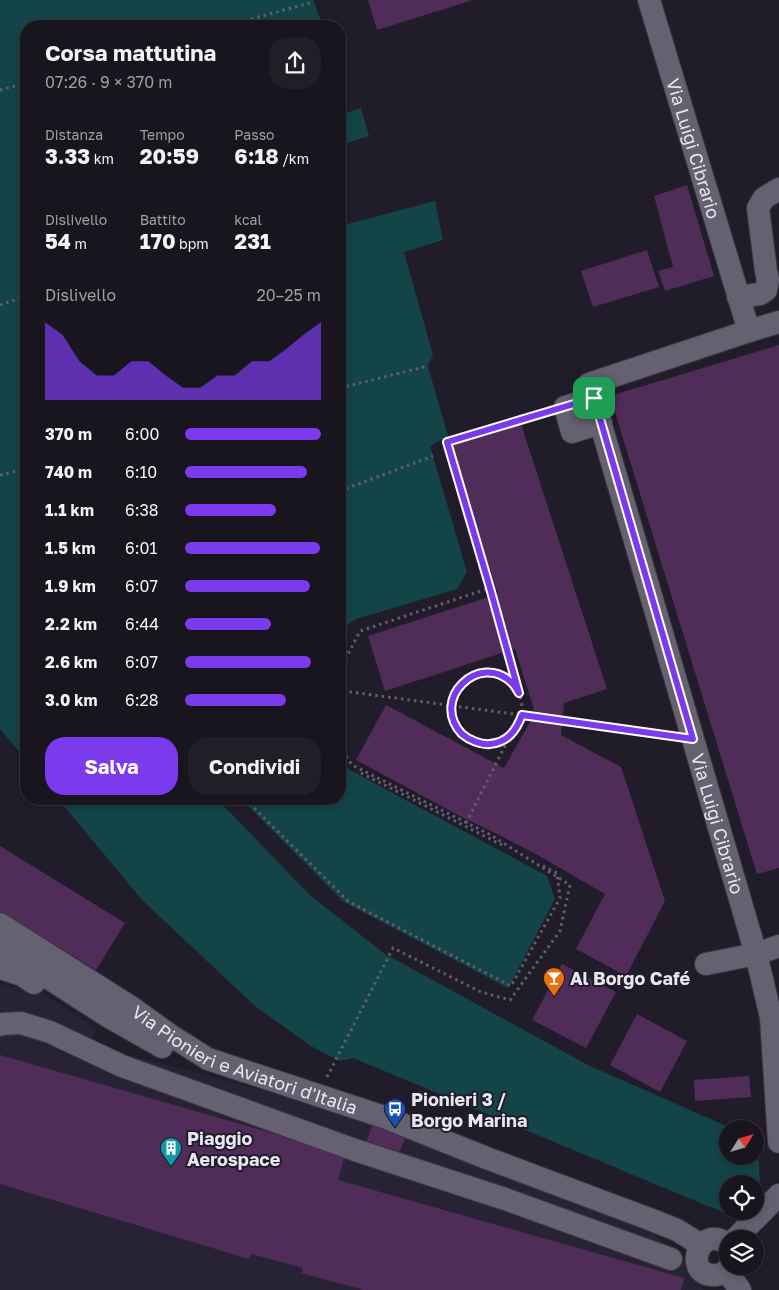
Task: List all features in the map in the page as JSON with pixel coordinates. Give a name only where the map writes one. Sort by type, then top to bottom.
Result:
[{"type":"street","name":"Via Luigi Cibrario","points":[[649,0],[749,331]]},
{"type":"street","points":[[738,297],[760,294],[766,290],[768,280],[758,208],[764,198],[779,189]]},
{"type":"street","points":[[601,423],[572,432],[565,407],[594,398],[590,384],[779,322]]},
{"type":"street","name":"Via Luigi Cibrario","points":[[594,398],[756,954],[771,1017],[779,1142]]},
{"type":"street","name":"Via Pionieri e Aviatori d'Italia","points":[[0,924],[131,1007],[166,1041],[208,1059],[384,1117],[489,1159],[652,1220],[676,1230],[701,1245]]},
{"type":"street","points":[[706,964],[756,954],[779,946]]},
{"type":"street","points":[[0,948],[132,1045],[166,1041]]},
{"type":"street","points":[[0,968],[22,976],[72,1000]]},
{"type":"street","points":[[0,1025],[21,1023],[50,1032],[122,1066],[355,1150],[505,1199],[671,1259]]},
{"type":"street","points":[[744,1230],[779,1195]]},
{"type":"street","points":[[719,1240],[712,1239],[701,1245],[696,1259],[704,1273],[719,1275]]},
{"type":"street","points":[[732,1275],[740,1290]]},
{"type":"path","points":[[248,20],[313,2]]},
{"type":"path","points":[[0,90],[20,85]]},
{"type":"path","points":[[0,305],[20,298]]},
{"type":"path","points":[[346,386],[428,366]]},
{"type":"path","points":[[466,823],[510,736],[518,726],[522,715],[522,704],[447,442],[565,407]]},
{"type":"path","points":[[346,489],[433,456]]},
{"type":"path","points":[[0,475],[20,470]]},
{"type":"path","points":[[346,658],[360,631],[490,588]]},
{"type":"path","points":[[510,736],[500,742],[488,744],[466,737],[458,728],[453,718],[454,694],[470,678],[480,674],[492,674],[503,677],[512,683],[519,693]]},
{"type":"path","points":[[346,691],[693,739]]},
{"type":"path","points":[[330,1072],[393,948],[481,992],[510,1000],[560,931],[570,885],[489,834],[352,765],[346,756]]},
{"type":"path","points":[[251,805],[349,902],[511,986],[560,898],[557,874],[361,773]]},
{"type":"shaded area","points":[[0,0],[313,0],[321,20],[20,20],[20,753],[0,729]]},
{"type":"shaded area","points":[[361,108],[369,136],[346,143],[346,113]]},
{"type":"shaded area","points":[[435,201],[443,240],[404,252],[433,355],[428,366],[448,436],[430,446],[467,572],[457,589],[356,619],[346,626],[346,224]]},
{"type":"shaded area","points":[[346,766],[350,770],[547,876],[555,899],[508,988],[344,902],[247,805],[346,805]]},
{"type":"shaded area","points":[[63,805],[223,805],[311,896],[385,954],[588,1065],[719,1123],[719,1165],[759,1165],[759,1175],[719,1175],[719,1211],[353,1058],[339,1061],[311,1046],[255,1006],[143,901]]},
{"type":"shaded area","points":[[0,984],[44,995],[96,1028],[92,1045],[329,1108],[406,1137],[500,1176],[651,1232],[690,1265],[701,1278],[703,1290],[0,1290]]},
{"type":"building","points":[[368,0],[473,0],[377,30]]},
{"type":"building","points":[[687,185],[714,276],[665,291],[658,271],[673,267],[654,196]]},
{"type":"building","points":[[647,250],[659,287],[593,307],[581,271]]},
{"type":"building","points":[[779,345],[779,868],[757,874],[610,396]]},
{"type":"building","points":[[521,424],[607,689],[564,703],[561,735],[621,767],[665,901],[626,976],[576,949],[605,894],[534,853],[356,760],[386,705],[504,768],[535,713],[515,649],[385,691],[368,636],[498,594],[451,446]]},
{"type":"building","points":[[0,846],[125,923],[96,970],[0,911]]},
{"type":"building","points":[[562,964],[616,992],[586,1048],[532,1020]]},
{"type":"building","points":[[637,1014],[687,1041],[660,1092],[610,1065]]},
{"type":"building","name":"Piaggio Aerospace","points":[[0,1055],[345,1154],[338,1180],[684,1278],[681,1290],[364,1290],[301,1273],[303,1268],[251,1254],[249,1259],[0,1184]]},
{"type":"building","points":[[749,1076],[751,1097],[695,1101],[694,1080]]},
{"type":"building","points":[[373,1124],[406,1137],[398,1155],[366,1142]]},
{"type":"place","name":"Al Borgo Café","points":[[554,997]]},
{"type":"place","name":"Pionieri 3 / Borgo Marina","points":[[395,1128]]},
{"type":"place","name":"Piaggio Aerospace","points":[[171,1167]]},
{"type":"route","points":[[594,398],[693,739],[522,715],[518,726],[510,736],[500,742],[488,744],[477,742],[466,737],[458,728],[453,718],[454,694],[461,685],[470,678],[480,674],[492,674],[503,677],[512,683],[519,693],[447,442],[594,398]]}]
